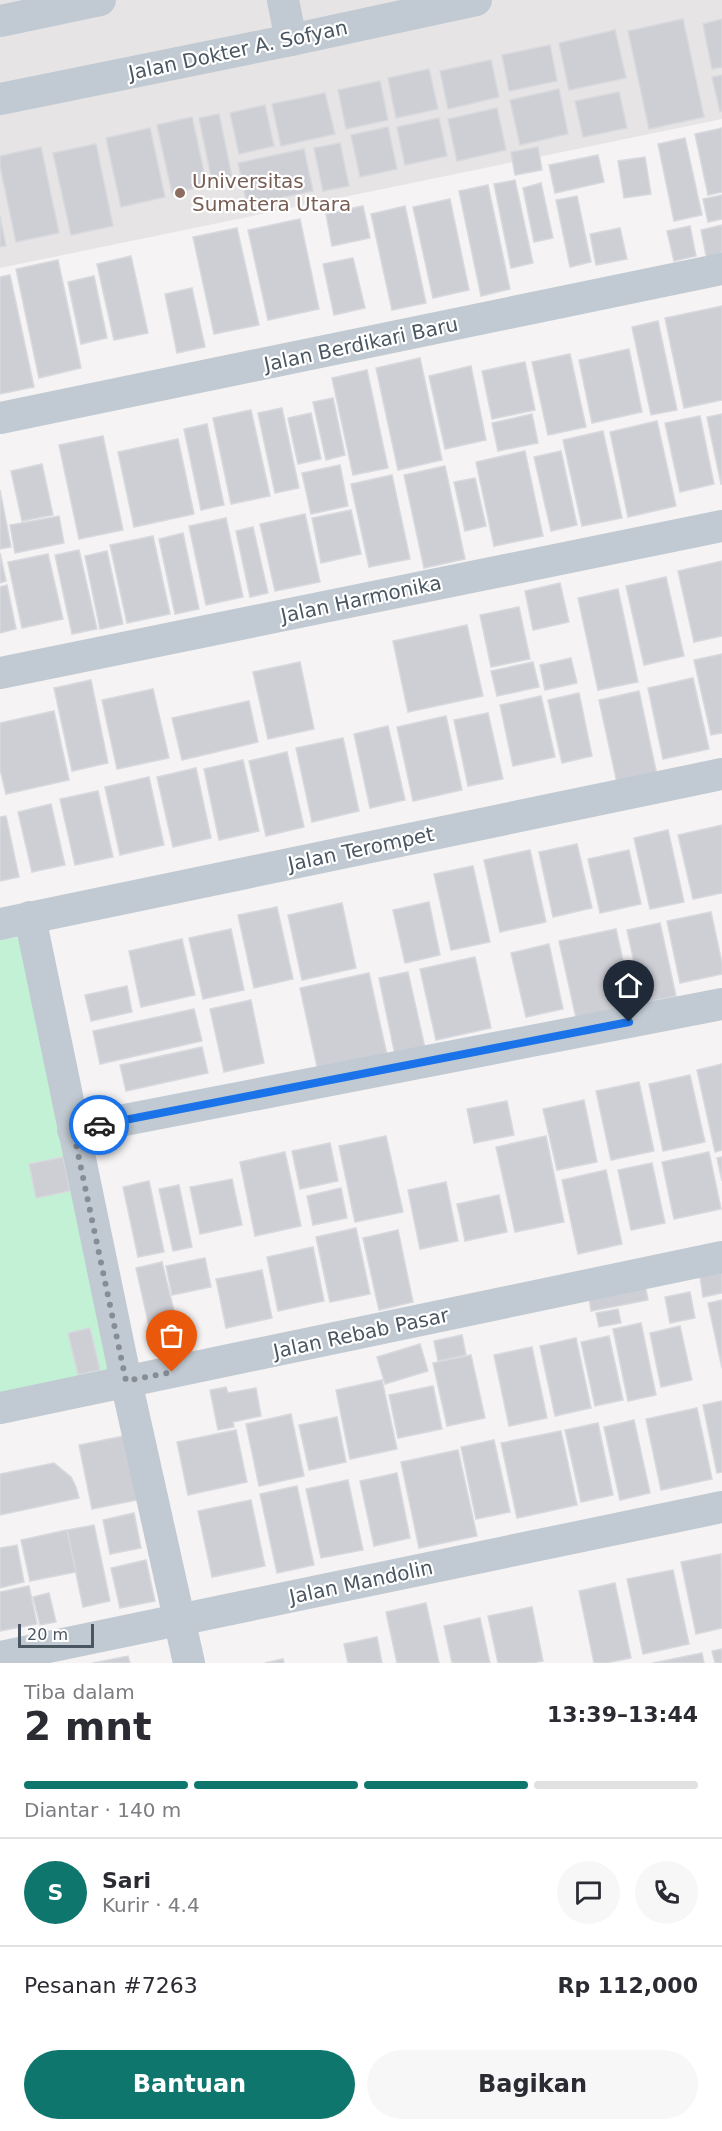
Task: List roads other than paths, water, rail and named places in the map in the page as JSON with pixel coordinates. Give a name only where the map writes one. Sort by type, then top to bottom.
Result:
[{"type":"street","points":[[0,21],[100,0]]},
{"type":"street","points":[[283,0],[291,40]]},
{"type":"street","name":"Jalan Dokter A. Sofyan","points":[[0,99],[476,0]]},
{"type":"street","name":"Jalan Berdikari Baru","points":[[0,418],[722,269]]},
{"type":"street","name":"Jalan Harmonika","points":[[0,673],[722,526]]},
{"type":"street","name":"Jalan Terompet","points":[[0,924],[722,774]]},
{"type":"street","points":[[30,917],[126,1381],[189,1663]]},
{"type":"street","points":[[73,1130],[722,1004]]},
{"type":"street","name":"Jalan Rebab Pasar","points":[[0,1408],[722,1257]]},
{"type":"street","name":"Jalan Mandolin","points":[[0,1657],[722,1508]]},
{"type":"place","name":"Universitas Sumatera Utara","points":[[180,193]]}]
